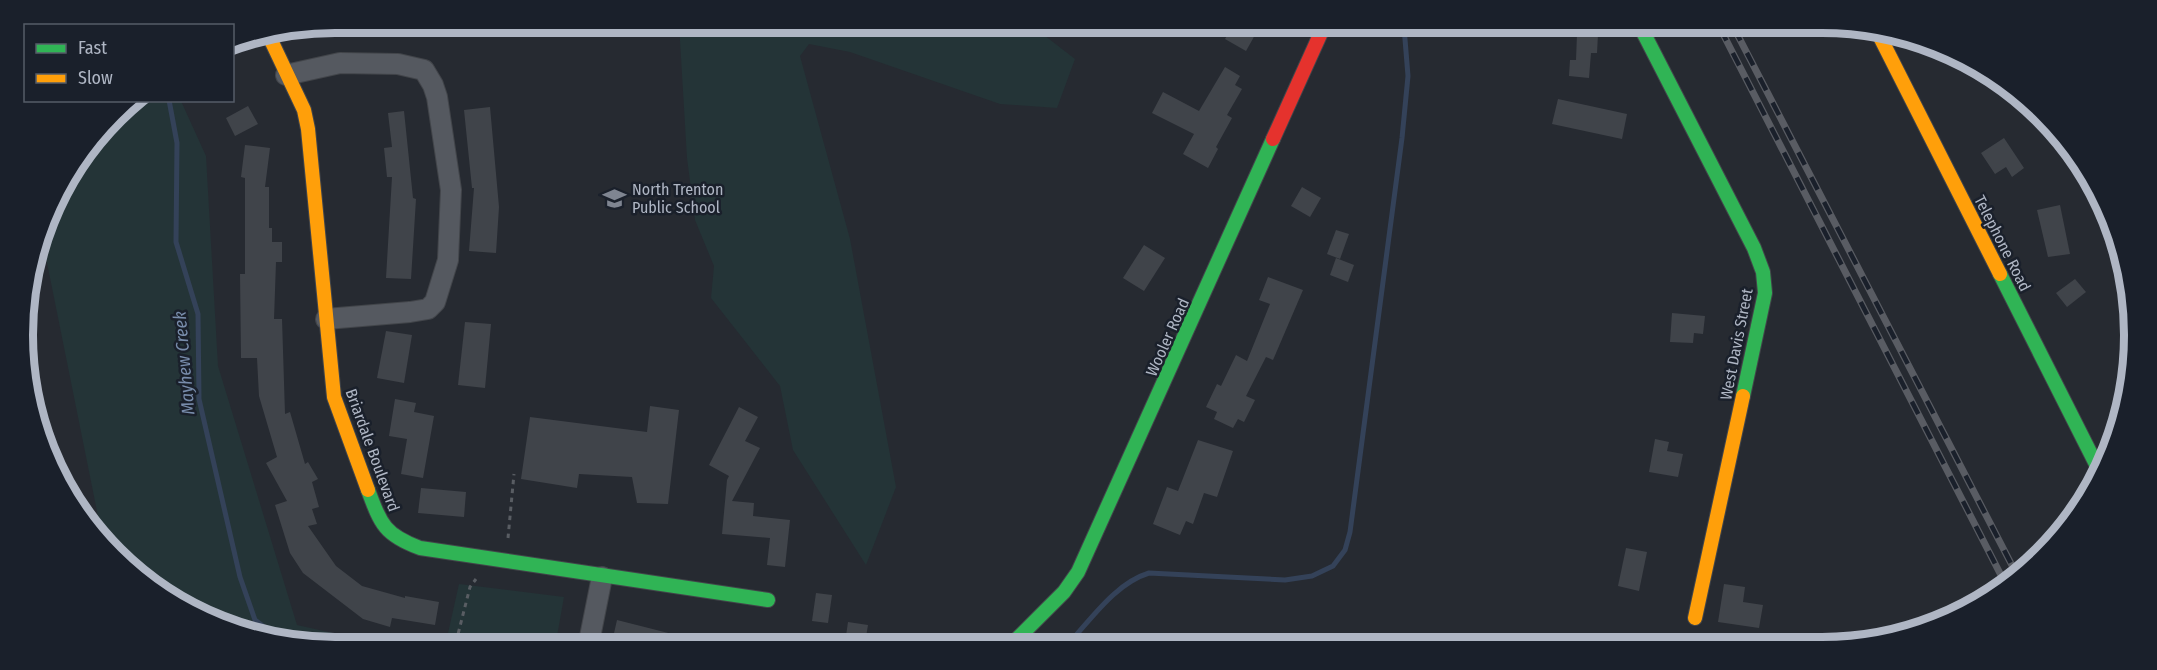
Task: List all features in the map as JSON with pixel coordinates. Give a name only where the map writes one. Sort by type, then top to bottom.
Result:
[{"type":"street","name":"Wooler Road","points":[[1019,637],[1064,592],[1078,572],[1321,33]]},
{"type":"street","name":"West Davis Street","points":[[1644,33],[1754,248],[1763,272],[1765,292],[1695,618]]},
{"type":"street","name":"Telephone Road","points":[[1882,39],[2096,463]]},
{"type":"street","name":"Briardale Boulevard","points":[[271,40],[304,110],[308,129],[334,398],[375,509],[384,527],[399,540],[420,548],[768,600]]},
{"type":"street","points":[[286,75],[340,63],[398,64],[424,70],[437,97],[450,172],[451,227],[448,260],[435,302],[428,309],[410,312],[326,319]]},
{"type":"street","points":[[590,637],[602,577]]},
{"type":"path","points":[[508,539],[514,474]]},
{"type":"path","points":[[457,637],[470,587],[479,575]]},
{"type":"shaded area","points":[[680,33],[1041,33],[1075,59],[1057,108],[1000,104],[850,52],[809,44],[800,56],[850,239],[896,487],[866,565],[793,450],[780,386],[711,298],[714,266],[695,220],[687,158]]},
{"type":"shaded area","points":[[143,102],[181,102],[206,156],[218,366],[297,625],[351,637],[315,636],[276,631],[238,621],[201,606],[151,575],[121,549],[100,524],[45,252],[56,219],[73,184],[95,151],[121,121]]},
{"type":"shaded area","points":[[459,584],[564,597],[557,637],[447,637]]},
{"type":"building","points":[[1229,33],[1256,33],[1246,51],[1225,39]]},
{"type":"building","points":[[1577,34],[1598,34],[1597,53],[1591,53],[1589,78],[1569,76],[1570,60],[1576,60]]},
{"type":"building","points":[[1225,67],[1240,76],[1235,85],[1242,89],[1227,115],[1232,118],[1216,147],[1218,149],[1208,168],[1183,154],[1194,134],[1152,113],[1163,92],[1199,111]]},
{"type":"building","points":[[1558,99],[1627,114],[1622,139],[1552,124]]},
{"type":"building","points":[[248,106],[258,124],[235,136],[226,118]]},
{"type":"building","points":[[490,107],[499,207],[496,253],[469,251],[474,188],[472,188],[464,110]]},
{"type":"building","points":[[404,111],[413,198],[416,199],[411,279],[386,278],[392,177],[387,177],[384,148],[392,147],[388,113]]},
{"type":"building","points":[[2004,138],[2024,168],[2012,177],[2006,167],[1995,174],[1981,153]]},
{"type":"building","points":[[245,145],[270,148],[265,187],[269,187],[269,228],[272,228],[272,242],[282,242],[282,262],[276,262],[274,319],[282,319],[285,414],[290,412],[305,464],[308,462],[318,479],[312,482],[319,507],[312,509],[317,524],[308,526],[336,566],[362,586],[405,598],[405,596],[439,602],[435,625],[392,618],[390,627],[363,619],[303,573],[290,553],[275,505],[287,501],[266,463],[277,457],[259,396],[257,358],[241,358],[240,274],[245,274],[245,178],[241,177]]},
{"type":"building","points":[[1302,187],[1321,198],[1310,217],[1291,206]]},
{"type":"building","points":[[2060,205],[2070,254],[2048,257],[2037,210]]},
{"type":"building","points":[[1336,230],[1349,234],[1340,259],[1327,254]]},
{"type":"building","points":[[1144,245],[1165,258],[1144,291],[1123,278]]},
{"type":"building","points":[[1336,258],[1354,265],[1348,282],[1330,275]]},
{"type":"building","points":[[1268,277],[1303,290],[1273,360],[1266,357],[1246,396],[1255,400],[1244,422],[1238,419],[1233,428],[1214,419],[1217,412],[1206,407],[1217,384],[1221,386],[1236,355],[1247,361],[1270,304],[1259,300]]},
{"type":"building","points":[[2075,279],[2086,292],[2067,307],[2056,293]]},
{"type":"building","points":[[1672,313],[1705,316],[1703,334],[1694,333],[1693,343],[1670,342]]},
{"type":"building","points":[[465,322],[491,324],[485,388],[458,385]]},
{"type":"building","points":[[386,331],[412,335],[404,383],[377,378]]},
{"type":"building","points":[[395,399],[416,403],[414,412],[434,416],[423,478],[401,474],[407,439],[389,436]]},
{"type":"building","points":[[650,406],[679,410],[668,504],[637,503],[632,477],[579,474],[577,488],[521,479],[530,417],[647,432]]},
{"type":"building","points":[[739,407],[758,417],[745,441],[760,448],[732,501],[754,503],[753,516],[790,520],[785,567],[767,565],[770,538],[722,534],[729,476],[709,465]]},
{"type":"building","points":[[1655,439],[1669,442],[1667,451],[1683,454],[1678,477],[1649,472]]},
{"type":"building","points":[[1198,440],[1233,451],[1217,497],[1204,493],[1193,524],[1186,521],[1180,535],[1153,524],[1167,487],[1178,491]]},
{"type":"building","points":[[421,488],[466,492],[464,517],[418,513]]},
{"type":"building","points":[[1626,548],[1647,552],[1639,591],[1618,586]]},
{"type":"building","points":[[1724,584],[1745,587],[1743,602],[1763,605],[1759,628],[1718,622]]},
{"type":"building","points":[[816,593],[832,595],[828,623],[812,621]]},
{"type":"building","points":[[617,620],[684,637],[613,637]]},
{"type":"building","points":[[848,622],[868,625],[866,637],[846,637]]},
{"type":"waterway","points":[[1074,637],[1115,593],[1149,573],[1285,580],[1312,576],[1333,566],[1345,550],[1350,532],[1402,138],[1408,76],[1404,33]]},
{"type":"waterway","name":"Mayhew Creek","points":[[169,102],[177,143],[176,242],[198,314],[199,399],[240,577],[255,620],[267,629]]},
{"type":"railway","points":[[1723,33],[2002,578]]},
{"type":"railway","points":[[1737,33],[2014,568]]},
{"type":"traffic: fast","points":[[1644,33],[1754,248],[1763,272],[1765,293],[1743,396]]},
{"type":"traffic: fast","points":[[1019,637],[1064,592],[1078,572],[1273,139]]},
{"type":"traffic: fast","points":[[2000,274],[2096,463]]},
{"type":"traffic: fast","points":[[368,490],[386,527],[399,538],[420,548],[768,600]]},
{"type":"traffic: slow","points":[[1881,39],[2000,274]]},
{"type":"traffic: slow","points":[[271,40],[304,110],[308,129],[334,397],[368,490]]},
{"type":"traffic: slow","points":[[1695,618],[1743,396]]},
{"type":"traffic: jam","points":[[1273,139],[1321,33]]},
{"type":"place","name":"North Trenton Public School","points":[[614,198]]}]
